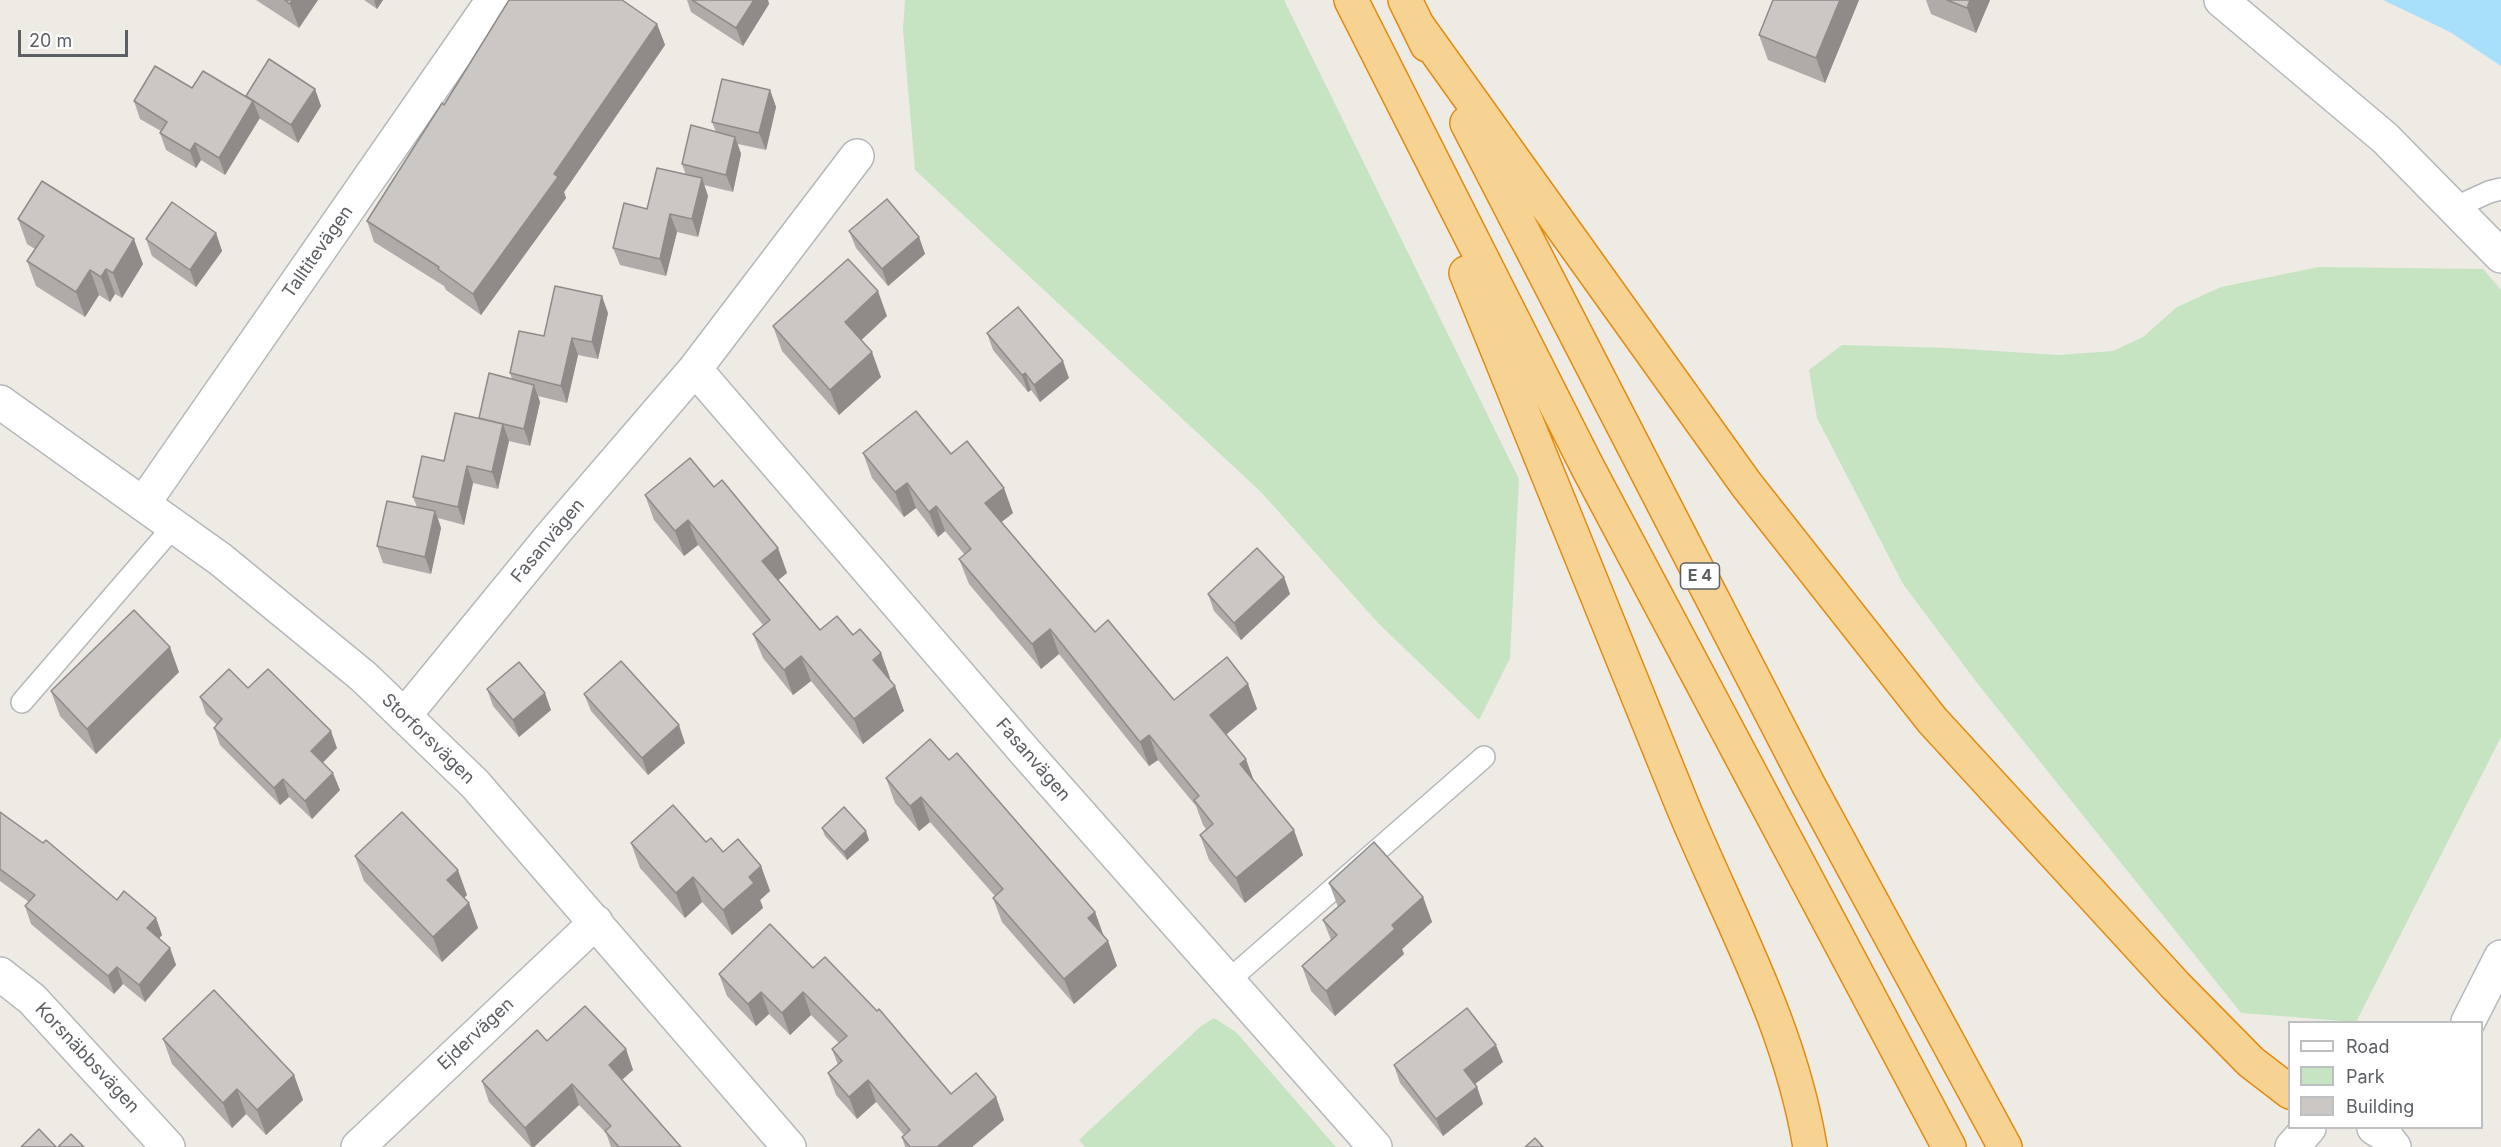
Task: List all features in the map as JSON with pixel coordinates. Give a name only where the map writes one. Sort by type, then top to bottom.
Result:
[{"type":"highway","name":"E 4","points":[[1351,0],[1588,468],[1949,1147]]},
{"type":"highway","name":"E 4","points":[[1411,13],[1604,392],[1808,784],[2005,1147]]},
{"type":"highway","points":[[1411,13],[1746,484],[1932,720],[2169,978],[2251,1062],[2288,1091]]},
{"type":"highway","points":[[1374,46],[1684,810],[1767,995],[1802,1097],[1810,1147]]},
{"type":"street","name":"Talltitevägen","points":[[143,504],[493,0]]},
{"type":"street","points":[[2221,0],[2385,138],[2501,256]]},
{"type":"street","name":"Fasanvägen","points":[[404,716],[554,534],[695,369],[857,156]]},
{"type":"street","name":"Fasanvägen","points":[[695,369],[1027,754],[1375,1147]]},
{"type":"street","name":"Storforsvägen","points":[[0,402],[220,559],[364,677],[475,784],[789,1147]]},
{"type":"street","name":"Ejdervägen","points":[[357,1147],[596,922]]},
{"type":"street","points":[[2469,1021],[2501,957]]},
{"type":"street","name":"Korsnäbbsvägen","points":[[0,975],[32,999],[168,1147]]},
{"type":"street","points":[[2292,1147],[2308,1129]]},
{"type":"lane","points":[[2454,208],[2501,189]]},
{"type":"lane","points":[[22,702],[174,526]]},
{"type":"lane","points":[[1229,980],[1484,757]]},
{"type":"green space","points":[[905,0],[1284,0],[1519,479],[1510,658],[1479,720],[1379,624],[1261,492],[915,170],[903,30]]},
{"type":"green space","points":[[2319,267],[2483,269],[2501,290],[2501,737],[2357,1021],[2241,1013],[1977,683],[1903,584],[1817,418],[1809,370],[1842,345],[1949,348],[2058,355],[2113,351],[2143,337],[2177,307],[2221,287]]},
{"type":"green space","points":[[1214,1018],[1236,1032],[1336,1147],[1085,1147],[1079,1140],[1200,1027]]},
{"type":"water","points":[[2383,0],[2501,0],[2501,66],[2450,32]]},
{"type":"building","points":[[509,0],[622,0],[657,24],[554,174],[558,177],[473,294],[438,269],[439,267],[367,221],[442,103],[444,105]]},
{"type":"building","points":[[692,0],[754,0],[736,28]]},
{"type":"building","points":[[1773,0],[1840,0],[1816,58],[1759,35]]},
{"type":"building","points":[[1947,0],[1970,0],[1967,8]]},
{"type":"building","points":[[269,59],[315,89],[291,125],[246,96]]},
{"type":"building","points":[[155,66],[192,88],[203,71],[253,101],[219,158],[195,143],[190,151],[160,133],[167,122],[134,101]]},
{"type":"building","points":[[722,79],[770,90],[759,133],[712,122]]},
{"type":"building","points":[[691,125],[735,137],[726,175],[682,164]]},
{"type":"building","points":[[657,168],[702,178],[692,219],[670,214],[660,259],[613,248],[624,203],[647,209]]},
{"type":"building","points":[[42,181],[134,239],[113,273],[106,269],[101,277],[90,270],[76,292],[27,261],[44,236],[18,219]]},
{"type":"building","points":[[887,199],[919,237],[882,269],[849,231]]},
{"type":"building","points":[[172,202],[216,233],[190,270],[146,239]]},
{"type":"building","points":[[848,259],[878,291],[845,322],[872,352],[830,390],[773,326]]},
{"type":"building","points":[[555,286],[602,296],[592,342],[572,338],[561,386],[510,373],[519,331],[544,336]]},
{"type":"building","points":[[1018,307],[1063,361],[1034,385],[1025,373],[1022,375],[987,333]]},
{"type":"building","points":[[489,373],[534,385],[524,429],[479,418]]},
{"type":"building","points":[[916,411],[951,454],[967,441],[1004,488],[985,503],[1095,632],[1108,620],[1174,700],[1227,657],[1248,684],[1210,715],[1246,759],[1240,764],[1294,830],[1236,878],[1200,835],[1213,824],[1194,800],[1199,796],[1149,735],[1140,742],[1050,629],[1032,644],[959,559],[971,549],[936,506],[929,512],[907,483],[895,492],[863,453]]},
{"type":"building","points":[[455,413],[503,424],[492,472],[467,466],[458,507],[413,497],[422,456],[444,461]]},
{"type":"building","points":[[690,458],[714,487],[722,480],[778,548],[762,561],[820,630],[837,616],[853,635],[860,629],[881,653],[873,660],[895,686],[854,719],[801,656],[784,670],[753,634],[770,620],[688,520],[675,531],[645,495]]},
{"type":"building","points":[[387,501],[435,511],[425,557],[377,546]]},
{"type":"building","points":[[1257,548],[1284,577],[1234,623],[1208,594]]},
{"type":"building","points":[[134,610],[170,647],[87,729],[51,691]]},
{"type":"building","points":[[621,661],[679,725],[642,758],[584,694]]},
{"type":"building","points":[[519,662],[545,693],[513,720],[487,689]]},
{"type":"building","points":[[229,669],[248,688],[268,669],[331,731],[311,751],[333,773],[305,801],[283,779],[274,788],[214,728],[222,719],[200,697]]},
{"type":"building","points":[[930,739],[949,760],[957,753],[1095,912],[1088,918],[1108,941],[1064,979],[993,898],[1003,889],[921,797],[910,806],[886,778]]},
{"type":"building","points":[[673,805],[706,842],[711,838],[723,852],[738,839],[761,866],[749,877],[754,883],[723,910],[693,877],[676,893],[631,843]]},
{"type":"building","points":[[844,807],[866,831],[844,852],[822,828]]},
{"type":"building","points":[[0,812],[43,843],[46,840],[117,900],[124,891],[156,918],[147,928],[170,948],[139,985],[117,967],[108,976],[25,906],[35,895],[0,869]]},
{"type":"building","points":[[402,812],[458,870],[447,880],[469,903],[433,937],[355,856]]},
{"type":"building","points":[[1374,842],[1423,897],[1392,925],[1395,929],[1326,991],[1302,966],[1337,935],[1323,920],[1345,901],[1329,883]]},
{"type":"building","points":[[770,924],[813,968],[825,957],[877,1011],[879,1009],[951,1094],[976,1073],[996,1097],[937,1147],[910,1147],[902,1137],[910,1130],[868,1080],[849,1097],[828,1073],[842,1061],[832,1049],[847,1036],[803,992],[782,1013],[761,992],[748,1004],[719,974]]},
{"type":"building","points":[[214,990],[294,1075],[257,1110],[237,1089],[223,1103],[163,1039]]},
{"type":"building","points":[[585,1006],[626,1049],[609,1065],[681,1147],[619,1147],[605,1131],[611,1126],[572,1084],[525,1128],[482,1081],[537,1030],[547,1041]]},
{"type":"building","points":[[1467,1008],[1496,1045],[1464,1070],[1477,1087],[1436,1119],[1394,1065]]},
{"type":"building","points":[[39,1129],[56,1147],[21,1147]]},
{"type":"building","points":[[71,1134],[84,1147],[58,1147]]},
{"type":"building","points":[[1535,1138],[1543,1147],[1525,1147]]}]
